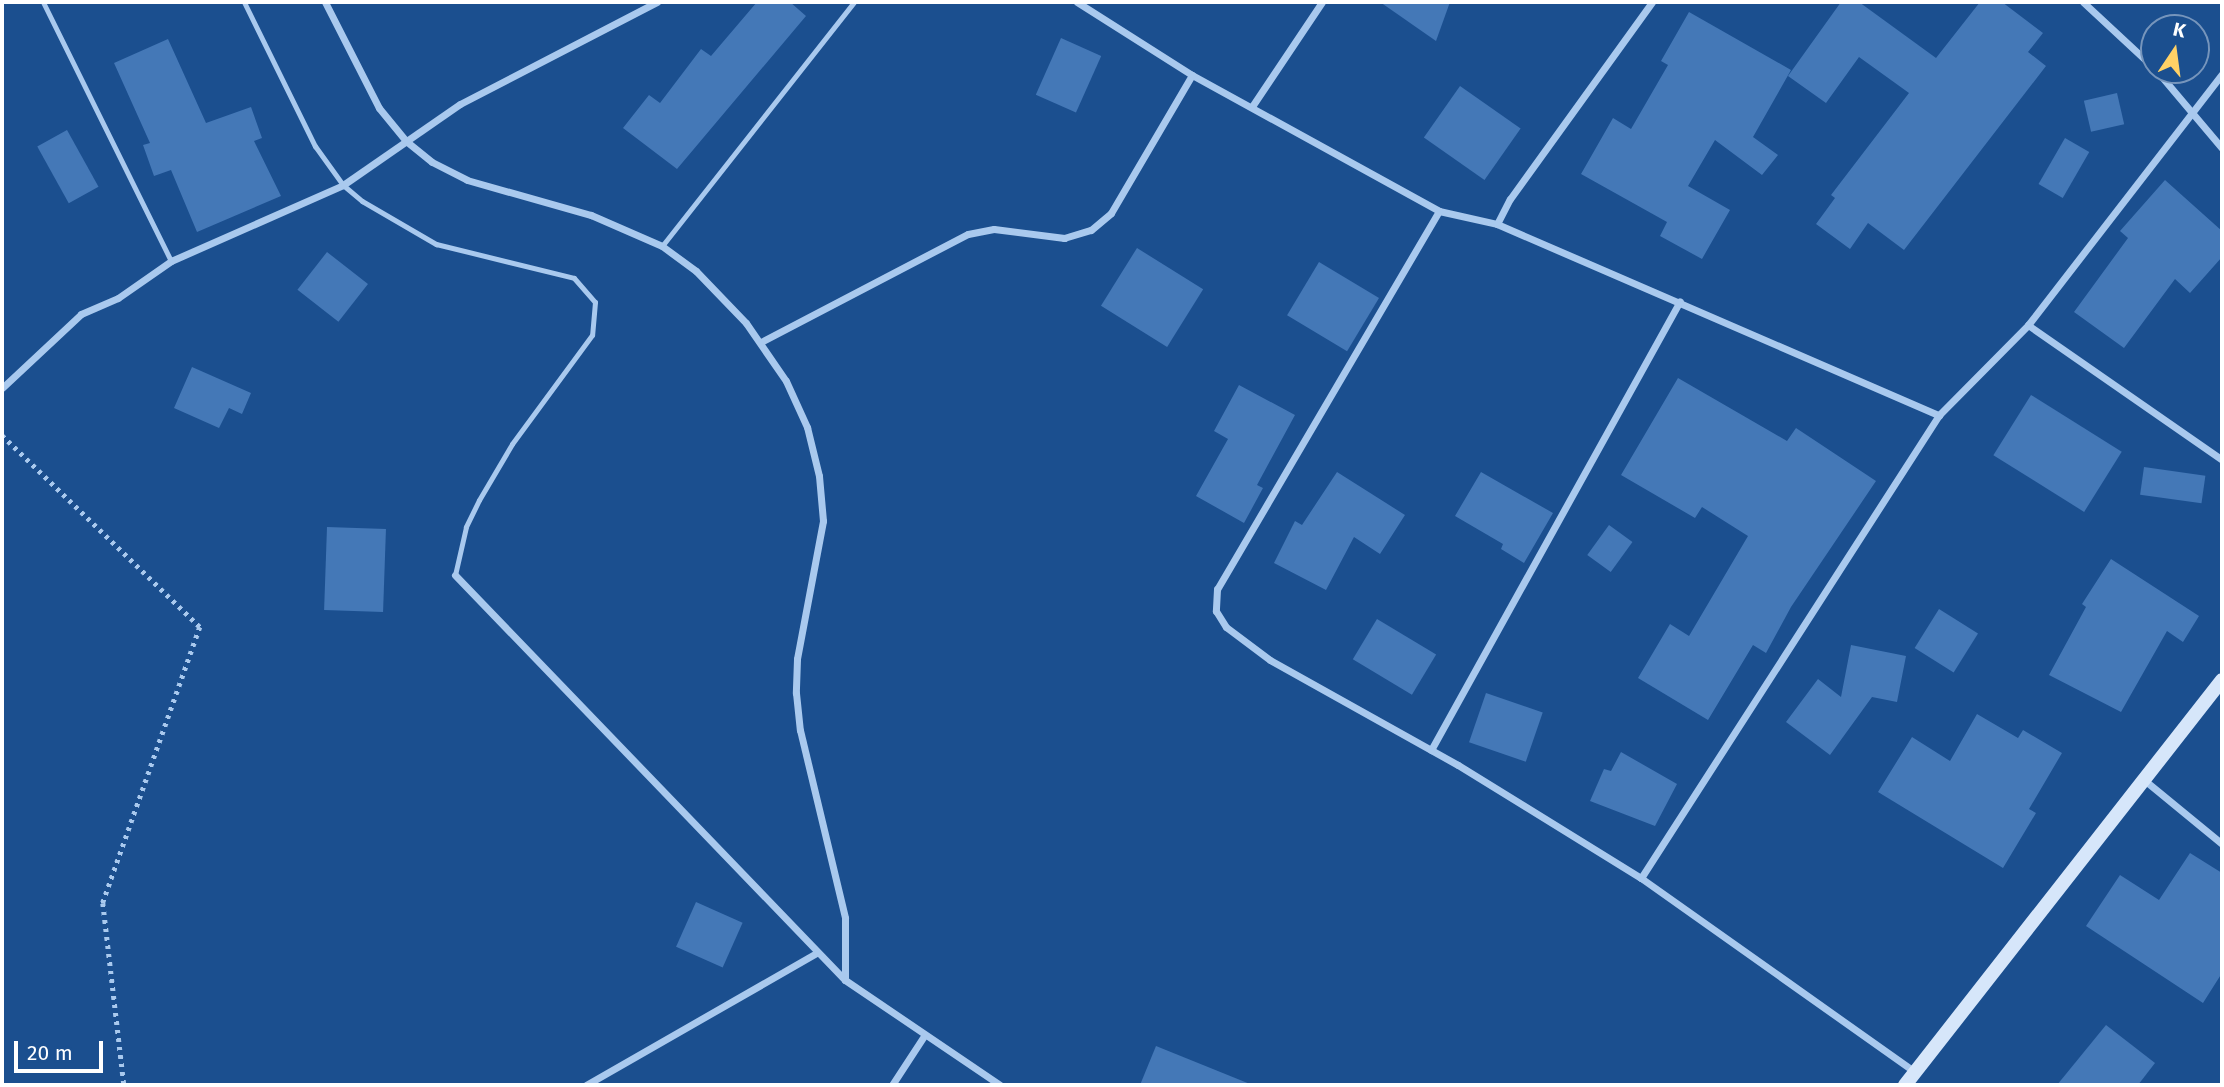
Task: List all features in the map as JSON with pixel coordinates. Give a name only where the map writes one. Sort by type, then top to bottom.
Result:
[{"type":"street","points":[[325,2],[379,108],[406,141],[432,162],[467,180],[592,215],[662,246],[696,271],[761,342],[786,381],[807,427],[819,476],[823,521],[797,659],[796,692],[806,756],[845,918],[845,980]]},
{"type":"street","points":[[2,388],[81,314],[118,298],[171,261],[343,185],[460,104],[657,2]]},
{"type":"street","points":[[1077,2],[1192,75],[1253,105],[1440,211],[1497,224],[1939,415]]},
{"type":"street","points":[[1253,105],[1322,2]]},
{"type":"street","points":[[1497,224],[1510,199],[1652,2]]},
{"type":"street","points":[[2083,2],[2140,55]]},
{"type":"street","points":[[1641,878],[1939,415],[2028,325],[2222,74]]},
{"type":"street","points":[[761,342],[968,234],[995,229],[1063,238],[1091,230],[1111,213],[1192,75]]},
{"type":"street","points":[[2168,84],[2222,148]]},
{"type":"street","points":[[1440,211],[1217,589],[1216,611],[1226,627],[1270,660],[1431,750],[1641,878],[1915,1072]]},
{"type":"street","points":[[1431,750],[1680,301]]},
{"type":"street","points":[[2028,325],[2222,460]]},
{"type":"street","points":[[455,575],[845,980],[999,1085]]},
{"type":"street","points":[[1905,1085],[2222,680]]},
{"type":"street","points":[[2142,779],[2222,844]]},
{"type":"street","points":[[586,1085],[818,952]]},
{"type":"street","points":[[892,1085],[924,1036]]},
{"type":"lane","points":[[43,2],[171,261]]},
{"type":"lane","points":[[244,2],[315,146],[343,185],[382,216],[436,244],[574,278],[595,302],[592,335],[512,444],[479,500],[455,575]]},
{"type":"lane","points":[[662,246],[854,2]]},
{"type":"path","points":[[2,435],[200,627],[103,903],[124,1085]]},
{"type":"building","points":[[757,2],[790,2],[806,16],[677,169],[623,128],[649,95],[660,103],[701,49],[711,56]]},
{"type":"building","points":[[1380,2],[1450,2],[1436,41]]},
{"type":"building","points":[[1841,2],[1859,2],[1936,58],[1980,2],[2002,2],[2043,33],[2028,52],[2046,66],[1904,250],[1868,223],[1850,249],[1816,224],[1835,198],[1831,195],[1909,93],[1859,57],[1826,103],[1788,76]]},
{"type":"building","points":[[1689,12],[1791,70],[1753,137],[1778,155],[1762,175],[1715,140],[1688,186],[1730,210],[1702,259],[1660,236],[1667,222],[1581,174],[1613,118],[1631,129],[1668,65],[1661,61]]},
{"type":"building","points":[[1061,38],[1101,56],[1076,113],[1036,95]]},
{"type":"building","points":[[168,39],[206,123],[251,107],[262,138],[254,141],[281,196],[197,232],[171,170],[154,176],[143,145],[150,143],[114,63]]},
{"type":"building","points":[[1460,86],[1521,128],[1484,180],[1424,138]]},
{"type":"building","points":[[2117,93],[2124,124],[2091,132],[2084,101]]},
{"type":"building","points":[[67,130],[99,187],[69,203],[37,146]]},
{"type":"building","points":[[2065,138],[2089,152],[2063,198],[2038,184]]},
{"type":"building","points":[[2165,180],[2222,231],[2222,257],[2190,293],[2175,279],[2124,348],[2074,312],[2128,238],[2120,231]]},
{"type":"building","points":[[1137,248],[1203,289],[1167,347],[1101,306]]},
{"type":"building","points":[[327,252],[368,284],[338,322],[297,290]]},
{"type":"building","points":[[1319,262],[1379,298],[1347,351],[1287,315]]},
{"type":"building","points":[[192,367],[251,393],[242,414],[229,408],[219,428],[174,408]]},
{"type":"building","points":[[1678,378],[1787,441],[1796,428],[1876,481],[1791,607],[1766,653],[1753,645],[1708,720],[1638,678],[1670,624],[1689,636],[1748,536],[1702,507],[1695,518],[1621,475]]},
{"type":"building","points":[[1239,385],[1295,415],[1257,485],[1263,488],[1244,523],[1196,496],[1228,439],[1214,431]]},
{"type":"building","points":[[2031,395],[2122,452],[2084,512],[1993,455]]},
{"type":"building","points":[[2144,467],[2205,476],[2201,503],[2140,495]]},
{"type":"building","points":[[1337,472],[1405,515],[1380,554],[1354,537],[1326,590],[1274,563],[1295,521],[1302,525]]},
{"type":"building","points":[[1481,472],[1553,513],[1524,563],[1501,549],[1503,544],[1455,516]]},
{"type":"building","points":[[1609,525],[1632,542],[1611,572],[1587,555]]},
{"type":"building","points":[[327,527],[386,529],[383,612],[324,610]]},
{"type":"building","points":[[2111,559],[2199,616],[2183,642],[2167,631],[2121,712],[2049,675],[2086,607],[2082,604]]},
{"type":"building","points":[[1939,609],[1978,633],[1954,672],[1915,648]]},
{"type":"building","points":[[1377,619],[1436,655],[1412,695],[1353,659]]},
{"type":"building","points":[[1851,645],[1906,656],[1897,702],[1872,697],[1830,755],[1786,722],[1818,679],[1841,697]]},
{"type":"building","points":[[1486,693],[1543,713],[1526,762],[1469,742]]},
{"type":"building","points":[[1977,714],[2018,738],[2023,730],[2062,753],[2029,809],[2036,813],[2003,868],[1878,792],[1912,737],[1950,761]]},
{"type":"building","points":[[1621,752],[1677,784],[1655,826],[1590,801],[1604,769],[1611,771]]},
{"type":"building","points":[[2190,853],[2222,873],[2222,973],[2203,1003],[2086,926],[2120,875],[2159,900]]},
{"type":"building","points":[[696,902],[743,923],[723,968],[676,947]]},
{"type":"building","points":[[2106,1025],[2155,1063],[2138,1085],[2057,1085]]},
{"type":"building","points":[[1156,1046],[1250,1084],[1250,1085],[1140,1085]]}]
